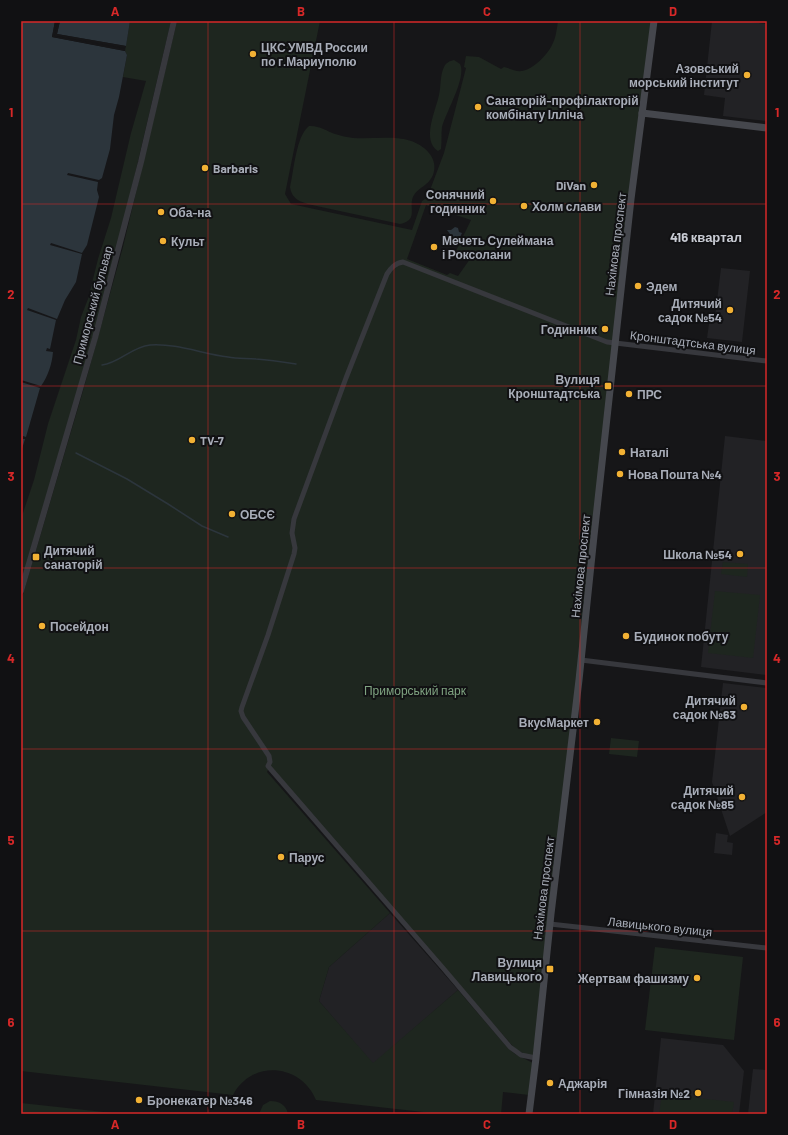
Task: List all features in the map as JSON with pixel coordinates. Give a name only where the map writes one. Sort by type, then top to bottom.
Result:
[{"type":"main road","name":"Нахімова проспект","points":[[529,1114],[642,113],[654,21]]},
{"type":"main road","points":[[642,113],[767,128]]},
{"type":"street","name":"Приморський бульвар","points":[[21,591],[95,338],[141,162],[174,21]]},
{"type":"street","name":"Кронштадтська вулиця","points":[[536,1058],[521,1055],[510,1046],[268,766],[270,762],[269,756],[241,711],[294,554],[295,548],[292,533],[294,519],[387,274],[397,263],[403,262],[600,340],[767,361]]},
{"type":"street","points":[[581,660],[767,683]]},
{"type":"street","name":"Лавицького вулиця","points":[[550,924],[767,948]]},
{"type":"shaded area","points":[[21,21],[55,21],[52,37],[125,51],[127,55],[114,115],[110,149],[102,178],[99,180],[68,173],[67,175],[98,182],[97,190],[99,197],[87,245],[82,253],[51,243],[50,245],[82,254],[76,282],[65,300],[57,319],[28,308],[27,310],[56,320],[50,349],[47,348],[46,351],[53,352],[52,361],[48,374],[41,386],[21,380]]},
{"type":"shaded area","points":[[60,21],[130,21],[126,46],[57,34]]},
{"type":"shaded area","name":"Азовський морський інститут","points":[[712,21],[743,21],[767,24],[767,121],[723,116],[725,98],[704,95]]},
{"type":"shaded area","points":[[455,227],[462,233],[459,239],[456,238],[451,240],[449,238],[450,234],[447,230],[451,230]]},
{"type":"shaded area","name":"Дитячий садок №54","points":[[721,268],[750,271],[742,342],[707,338],[709,324],[715,317]]},
{"type":"shaded area","points":[[21,382],[40,388],[26,437],[23,436],[23,439],[25,439],[21,452]]},
{"type":"shaded area","name":"Школа №54","points":[[725,436],[767,441],[767,675],[701,667]]},
{"type":"shaded area","points":[[723,683],[767,688],[767,812],[730,836],[712,782]]},
{"type":"shaded area","points":[[716,833],[728,835],[727,842],[733,843],[732,855],[714,853]]},
{"type":"shaded area","points":[[390,913],[458,990],[373,1064],[319,1001],[329,967]]},
{"type":"shaded area","name":"Гімназія №2","points":[[661,1038],[723,1045],[744,1071],[739,1114],[653,1114]]},
{"type":"shaded area","points":[[753,1069],[767,1070],[767,1114],[748,1114]]},
{"type":"green space","points":[[130,21],[171,21],[118,246],[78,389],[21,582],[21,519],[34,480],[48,424],[88,299],[98,259],[111,218],[131,133],[146,81],[123,77],[127,55],[125,51]]},
{"type":"green space","name":"Приморський парк","points":[[177,21],[320,21],[285,194],[291,204],[412,230],[422,201],[427,198],[444,153],[466,68],[464,67],[466,56],[479,57],[501,69],[504,67],[522,71],[531,68],[547,53],[552,45],[558,21],[653,21],[533,1058],[517,1050],[510,1043],[269,768],[267,772],[390,913],[329,967],[319,1001],[373,1063],[458,990],[507,1047],[515,1054],[533,1063],[529,1095],[503,1092],[501,1114],[441,1114],[316,1100],[309,1088],[299,1079],[288,1073],[276,1070],[264,1071],[252,1076],[241,1083],[233,1095],[21,1071],[21,601],[83,391],[123,247]],"holes":[[[426,205],[471,220],[456,251],[470,259],[458,276],[450,273],[447,275],[407,259]]]},
{"type":"green space","points":[[454,60],[460,64],[461,77],[442,127],[441,149],[438,151],[433,146],[431,140],[431,124],[439,95],[443,70],[447,63]]},
{"type":"green space","points":[[309,126],[319,127],[335,134],[353,138],[403,139],[421,146],[429,153],[434,163],[434,172],[429,182],[414,195],[412,199],[412,212],[410,219],[400,224],[312,205],[295,198],[290,187],[294,163],[301,137]]},
{"type":"green space","points":[[723,562],[748,564],[747,577],[721,574]]},
{"type":"green space","points":[[715,591],[760,595],[753,658],[708,653]]},
{"type":"green space","points":[[611,738],[639,741],[637,757],[609,754]]},
{"type":"green space","points":[[655,947],[743,957],[734,1040],[645,1030]]},
{"type":"green space","points":[[662,1094],[734,1102],[732,1114],[659,1114]]},
{"type":"green space","points":[[270,1101],[282,1104],[286,1108],[288,1114],[259,1114],[263,1105]]},
{"type":"green space","points":[[21,1103],[122,1114],[21,1114]]},
{"type":"pier","points":[[55,21],[57,21],[54,36],[125,49],[125,51],[52,37]]},
{"type":"pier","points":[[58,21],[60,21],[57,34],[126,46],[125,48],[57,36],[55,34]]},
{"type":"waterway","points":[[102,365],[108,364],[143,346],[150,345],[180,347],[232,358],[261,359],[296,364]]},
{"type":"waterway","points":[[76,453],[127,479],[202,526],[228,537]]},
{"type":"place","name":"ЦКС УМВД России по г.Мариуполю","points":[[253,54]]},
{"type":"place","name":"Азовський морський інститут","points":[[747,75]]},
{"type":"place","name":"Санаторій-профілакторій комбінату Ілліча","points":[[478,107]]},
{"type":"place","name":"Barbaris","points":[[205,168]]},
{"type":"place","name":"DiVan","points":[[594,185]]},
{"type":"place","name":"Сонячний годинник","points":[[493,201]]},
{"type":"place","name":"Холм слави","points":[[524,206]]},
{"type":"place","name":"Оба-на","points":[[161,212]]},
{"type":"place","name":"Культ","points":[[163,241]]},
{"type":"place","name":"Мечеть Сулеймана і Роксолани","points":[[434,247]]},
{"type":"place","name":"Эдем","points":[[638,286]]},
{"type":"place","name":"Дитячий садок №54","points":[[730,310]]},
{"type":"place","name":"Годинник","points":[[605,329]]},
{"type":"place","name":"Вулиця Кронштадтська","points":[[608,386]]},
{"type":"place","name":"ПРС","points":[[629,394]]},
{"type":"place","name":"TV-7","points":[[192,440]]},
{"type":"place","name":"Наталі","points":[[622,452]]},
{"type":"place","name":"Нова Пошта №4","points":[[620,474]]},
{"type":"place","name":"ОБСЄ","points":[[232,514]]},
{"type":"place","name":"Школа №54","points":[[740,554]]},
{"type":"place","name":"Дитячий санаторій","points":[[36,557]]},
{"type":"place","name":"Посейдон","points":[[42,626]]},
{"type":"place","name":"Будинок побуту","points":[[626,636]]},
{"type":"place","name":"Дитячий садок №63","points":[[744,707]]},
{"type":"place","name":"ВкусМаркет","points":[[597,722]]},
{"type":"place","name":"Дитячий садок №85","points":[[742,797]]},
{"type":"place","name":"Парус","points":[[281,857]]},
{"type":"place","name":"Вулиця Лавицького","points":[[550,969]]},
{"type":"place","name":"Жертвам фашизму","points":[[697,978]]},
{"type":"place","name":"Аджарія","points":[[550,1083]]},
{"type":"place","name":"Гімназія №2","points":[[698,1093]]},
{"type":"place","name":"Бронекатер №346","points":[[139,1100]]},
{"type":"district","name":"416 квартал","points":[[706,237]]}]
